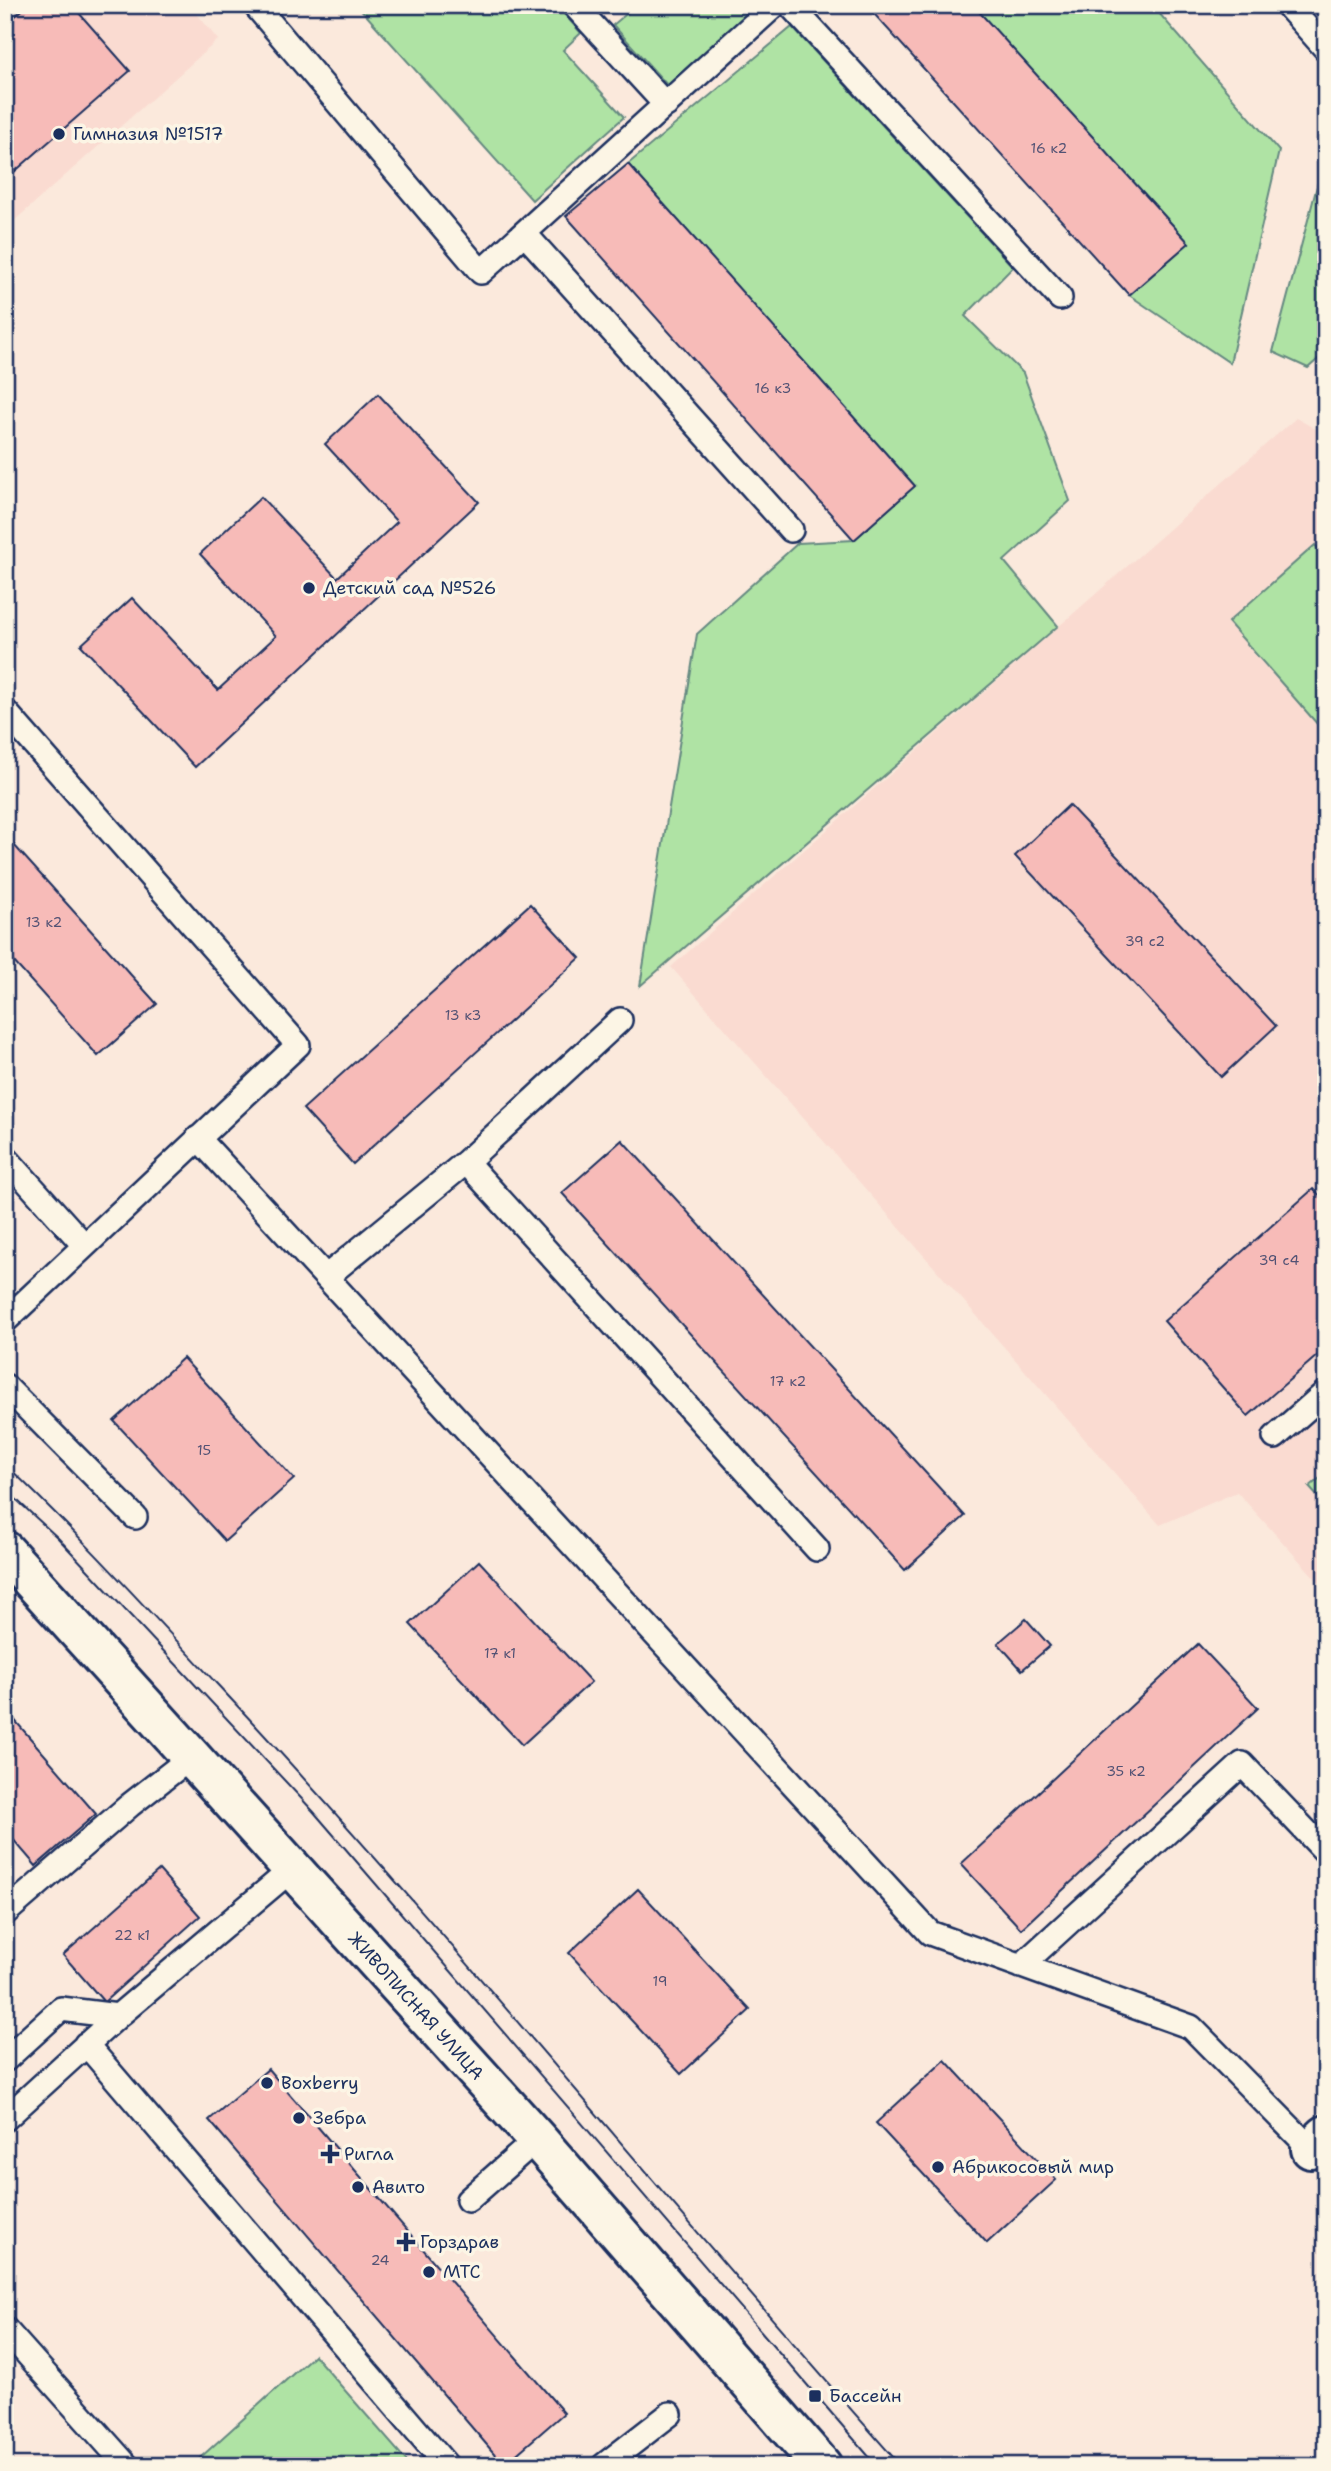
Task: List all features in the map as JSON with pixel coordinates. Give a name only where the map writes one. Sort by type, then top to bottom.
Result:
[{"type":"street","name":"ЖИВОПИСНАЯ УЛИЦА","points":[[5,1551],[537,2139],[822,2466]]},
{"type":"lane","points":[[255,5],[481,272],[775,5]]},
{"type":"lane","points":[[574,5],[666,105]]},
{"type":"lane","points":[[790,5],[1060,298]]},
{"type":"lane","points":[[1287,5],[1326,49]]},
{"type":"lane","points":[[524,233],[791,530]]},
{"type":"lane","points":[[5,711],[298,1045],[5,1321]]},
{"type":"lane","points":[[326,1277],[466,1162],[620,1020]]},
{"type":"lane","points":[[198,1138],[929,1933],[1191,2027],[1318,2142]]},
{"type":"lane","points":[[5,1157],[84,1245]]},
{"type":"lane","points":[[466,1162],[817,1549]]},
{"type":"lane","points":[[5,1386],[135,1517]]},
{"type":"lane","points":[[1275,1437],[1326,1392]]},
{"type":"lane","points":[[5,1913],[130,1805],[190,1758]]},
{"type":"lane","points":[[1021,1966],[1242,1764],[1326,1852]]},
{"type":"lane","points":[[5,2119],[118,2016],[291,1870]]},
{"type":"lane","points":[[5,2060],[61,2009],[118,2016]]},
{"type":"lane","points":[[86,2044],[447,2466]]},
{"type":"lane","points":[[468,2200],[537,2139]]},
{"type":"lane","points":[[5,2329],[127,2466]]},
{"type":"lane","points":[[603,2466],[670,2414]]},
{"type":"shaded area","name":"Гимназия №1517","points":[[5,5],[190,5],[218,40],[5,229]]},
{"type":"shaded area","points":[[1296,418],[1326,435],[1326,1590],[1237,1492],[1160,1525],[671,967]]},
{"type":"green space","points":[[357,5],[556,5],[581,33],[563,50],[624,117],[532,200]]},
{"type":"green space","points":[[637,5],[757,5],[668,86],[613,25]]},
{"type":"green space","points":[[973,5],[1152,5],[1279,151],[1230,363],[1129,295],[1189,243]]},
{"type":"green space","points":[[792,27],[1013,267],[965,316],[1023,373],[1070,501],[1004,561],[1058,626],[640,986],[697,634],[798,543],[854,540],[915,486],[628,164]]},
{"type":"green space","points":[[1326,152],[1326,352],[1308,368],[1273,352]]},
{"type":"green space","points":[[1315,545],[1326,557],[1326,734],[1228,622]]},
{"type":"green space","points":[[1326,1473],[1326,1506],[1309,1487]]},
{"type":"green space","points":[[314,2355],[411,2466],[191,2466]]},
{"type":"building","points":[[28,5],[72,5],[130,71],[5,180],[5,25]]},
{"type":"building","points":[[866,5],[973,5],[1189,243],[1129,295]]},
{"type":"building","points":[[628,164],[915,486],[854,540],[566,216]]},
{"type":"building","name":"Детский сад №526","points":[[378,394],[479,502],[195,767],[81,645],[132,598],[218,690],[276,636],[200,554],[261,497],[337,578],[397,522],[325,444]]},
{"type":"building","points":[[1069,805],[1276,1026],[1221,1077],[1015,856]]},
{"type":"building","points":[[5,835],[157,1004],[98,1056],[5,952]]},
{"type":"building","points":[[530,904],[580,958],[353,1164],[303,1109]]},
{"type":"building","points":[[622,1140],[965,1516],[905,1570],[562,1193]]},
{"type":"building","points":[[1313,1189],[1323,1199],[1326,1196],[1326,1348],[1248,1416],[1164,1321]]},
{"type":"building","points":[[183,1358],[294,1479],[225,1541],[114,1421]]},
{"type":"building","points":[[479,1561],[591,1682],[522,1745],[410,1624]]},
{"type":"building","points":[[1026,1619],[1050,1646],[1022,1670],[998,1643]]},
{"type":"building","points":[[1198,1644],[1258,1708],[1021,1929],[961,1864]]},
{"type":"building","points":[[5,1709],[96,1814],[36,1866],[5,1830]]},
{"type":"building","points":[[159,1870],[200,1916],[104,2002],[63,1955]]},
{"type":"building","points":[[638,1889],[750,2010],[681,2074],[569,1953]]},
{"type":"building","points":[[945,2060],[1056,2180],[987,2243],[876,2123]]},
{"type":"building","points":[[268,2069],[564,2413],[504,2465],[209,2120]]},
{"type":"tram line","points":[[5,1464],[112,1572],[391,1876],[901,2466]]},
{"type":"tram line","points":[[5,1489],[58,1538],[313,1811],[877,2466]]},
{"type":"place","name":"Гимназия №1517","points":[[59,134]]},
{"type":"place","name":"Детский сад №526","points":[[309,588]]},
{"type":"place","name":"Boxberry","points":[[267,2083]]},
{"type":"place","name":"Зебра","points":[[299,2118]]},
{"type":"place","name":"Ригла","points":[[330,2154]]},
{"type":"place","name":"Абрикосовый мир","points":[[938,2167]]},
{"type":"place","name":"Авито","points":[[358,2187]]},
{"type":"place","name":"Горздрав","points":[[406,2242]]},
{"type":"place","name":"МТС","points":[[429,2272]]},
{"type":"place","name":"Бассейн","points":[[815,2396]]}]
